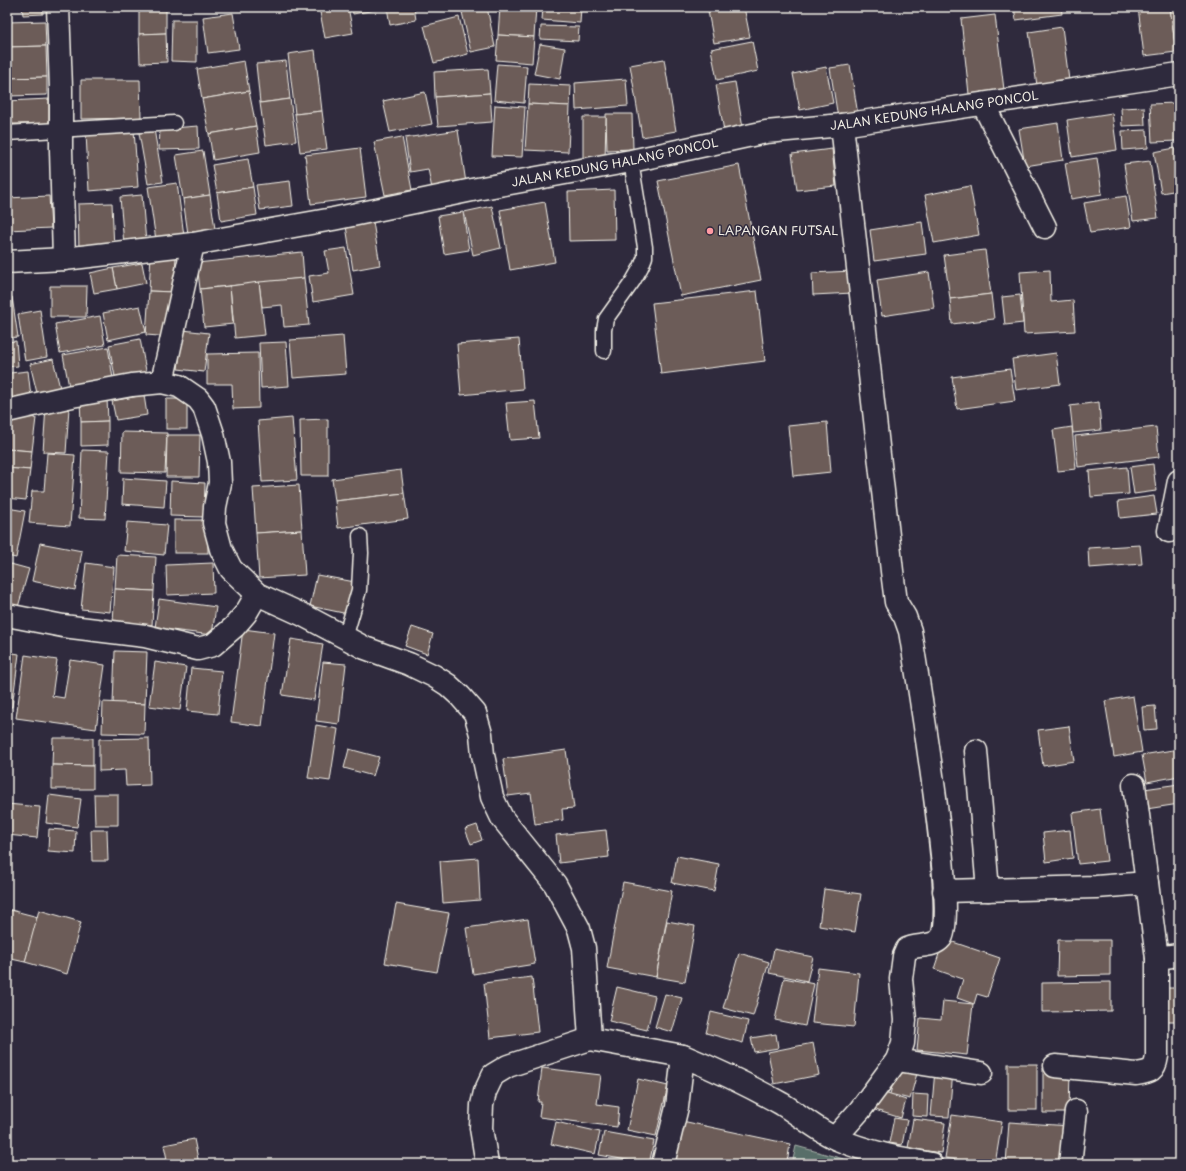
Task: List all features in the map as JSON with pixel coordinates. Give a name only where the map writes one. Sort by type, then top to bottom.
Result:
[{"type":"street","points":[[58,7],[64,259]]},
{"type":"street","name":"JALAN KEDUNG HALANG PONCOL","points":[[7,262],[64,259],[193,244],[333,219],[477,189],[631,161],[766,132],[842,125],[1179,74]]},
{"type":"street","points":[[983,104],[1045,228]]},
{"type":"street","points":[[835,1138],[860,1110],[897,1060],[902,1043],[905,1020],[901,980],[904,956],[907,949],[914,946],[928,945],[936,942],[941,938],[944,931],[944,876],[939,830],[914,655],[908,624],[896,602],[842,125]]},
{"type":"street","points":[[162,382],[193,244]]},
{"type":"street","points":[[7,411],[72,396],[132,385],[162,382],[179,386],[189,391],[198,399],[204,407],[214,434],[219,462],[220,483],[215,507],[214,523],[221,549],[231,569],[257,594],[365,648],[409,664],[434,676],[448,685],[475,714],[481,734],[483,755],[492,797],[502,818],[555,884],[579,929],[584,948],[590,1039]]},
{"type":"street","points":[[1169,531],[1179,481]]},
{"type":"street","points":[[7,615],[63,626],[145,636],[198,649],[213,645],[234,627],[246,613],[257,594]]},
{"type":"street","points":[[976,751],[988,890]]},
{"type":"street","points":[[1055,1066],[1136,1074],[1146,1073],[1152,1070],[1156,1064],[1157,958],[1134,785]]},
{"type":"street","points":[[944,891],[1096,887],[1147,883]]},
{"type":"street","points":[[1157,958],[1179,955]]},
{"type":"street","points":[[488,1164],[481,1128],[482,1105],[485,1092],[493,1075],[508,1066],[590,1039],[683,1056],[711,1068],[782,1105],[835,1138],[867,1150],[931,1164]]},
{"type":"street","points":[[663,1164],[677,1107],[683,1056]]},
{"type":"street","points":[[897,1060],[981,1073]]},
{"type":"street","points":[[1070,1164],[1076,1111]]},
{"type":"lane","points":[[7,133],[61,131],[174,123]]},
{"type":"lane","points":[[604,351],[604,330],[606,319],[633,281],[645,257],[645,247],[631,161]]},
{"type":"lane","points":[[345,638],[359,590],[361,553],[360,536]]},
{"type":"green space","points":[[796,1146],[862,1164],[792,1164]]},
{"type":"building","points":[[22,7],[43,7],[43,14],[23,15]]},
{"type":"building","points":[[319,7],[348,7],[353,33],[325,38]]},
{"type":"building","points":[[352,7],[381,7],[381,9],[353,14]]},
{"type":"building","points":[[387,7],[414,7],[416,20],[390,25]]},
{"type":"building","points":[[461,7],[487,7],[462,12]]},
{"type":"building","points":[[487,7],[495,47],[471,52],[462,12]]},
{"type":"building","points":[[500,7],[536,7],[534,37],[498,35]]},
{"type":"building","points":[[543,7],[581,7],[580,23],[542,20]]},
{"type":"building","points":[[731,7],[744,7],[750,37],[714,43],[708,11]]},
{"type":"building","points":[[1014,7],[1061,7],[1062,14],[1016,20]]},
{"type":"building","points":[[1138,7],[1170,7],[1176,52],[1144,56]]},
{"type":"building","points":[[1170,7],[1179,7],[1179,71],[1176,52]]},
{"type":"building","points":[[166,10],[166,33],[139,34],[139,11]]},
{"type":"building","points":[[233,13],[239,49],[208,53],[203,17]]},
{"type":"building","points":[[995,15],[1004,90],[969,94],[961,19]]},
{"type":"building","points":[[459,17],[468,54],[434,63],[424,26]]},
{"type":"building","points":[[172,20],[197,20],[197,62],[171,61]]},
{"type":"building","points":[[45,21],[46,46],[7,47],[7,22]]},
{"type":"building","points":[[541,26],[579,27],[578,41],[540,39]]},
{"type":"building","points":[[1062,27],[1070,88],[1038,92],[1029,32]]},
{"type":"building","points":[[166,33],[167,62],[140,63],[139,34]]},
{"type":"building","points":[[498,35],[534,37],[532,63],[496,60]]},
{"type":"building","points":[[752,41],[758,71],[717,80],[711,49]]},
{"type":"building","points":[[540,44],[565,48],[560,79],[534,74]]},
{"type":"building","points":[[46,46],[47,77],[7,78],[7,47]]},
{"type":"building","points":[[315,50],[322,111],[295,114],[288,54]]},
{"type":"building","points":[[664,59],[676,131],[642,137],[630,65]]},
{"type":"building","points":[[244,61],[249,91],[202,99],[197,69]]},
{"type":"building","points":[[286,61],[290,99],[260,103],[256,64]]},
{"type":"building","points":[[497,64],[527,66],[524,103],[494,100]]},
{"type":"building","points":[[850,65],[858,115],[838,118],[830,68]]},
{"type":"building","points":[[826,67],[833,103],[800,110],[793,74]]},
{"type":"building","points":[[488,69],[490,93],[435,97],[434,72]]},
{"type":"building","points":[[47,77],[47,95],[7,96],[7,78]]},
{"type":"building","points":[[626,79],[628,106],[576,110],[575,83]]},
{"type":"building","points":[[81,80],[140,80],[141,118],[81,119]]},
{"type":"building","points":[[735,82],[744,134],[725,137],[716,85]]},
{"type":"building","points":[[529,84],[571,86],[570,106],[528,104]]},
{"type":"building","points":[[249,91],[256,126],[209,134],[202,99]]},
{"type":"building","points":[[425,92],[432,124],[390,132],[383,101]]},
{"type":"building","points":[[490,93],[492,122],[438,126],[435,97]]},
{"type":"building","points":[[49,99],[49,124],[7,124],[7,101]]},
{"type":"building","points":[[290,99],[296,141],[266,145],[260,103]]},
{"type":"building","points":[[1176,103],[1177,141],[1152,142],[1150,104]]},
{"type":"building","points":[[528,104],[570,106],[568,152],[525,150]]},
{"type":"building","points":[[495,105],[525,107],[522,157],[492,156]]},
{"type":"building","points":[[1144,107],[1145,125],[1122,126],[1121,108]]},
{"type":"building","points":[[322,111],[327,149],[300,152],[295,114]]},
{"type":"building","points":[[1112,113],[1117,150],[1072,157],[1067,120]]},
{"type":"building","points":[[606,114],[632,114],[633,149],[607,150]]},
{"type":"building","points":[[583,117],[606,117],[605,161],[583,161]]},
{"type":"building","points":[[1058,123],[1063,160],[1025,166],[1019,129]]},
{"type":"building","points":[[198,126],[199,149],[159,150],[160,129]]},
{"type":"building","points":[[256,126],[260,152],[213,160],[209,134]]},
{"type":"building","points":[[154,129],[163,182],[148,184],[139,133]]},
{"type":"building","points":[[134,130],[138,187],[89,191],[86,133]]},
{"type":"building","points":[[458,130],[466,183],[432,189],[428,169],[410,172],[405,138]]},
{"type":"building","points":[[1147,130],[1148,148],[1123,150],[1122,131]]},
{"type":"building","points":[[402,137],[412,190],[385,195],[374,142]]},
{"type":"building","points":[[360,148],[366,197],[311,204],[305,155]]},
{"type":"building","points":[[1175,148],[1179,170],[1179,190],[1161,193],[1154,152]]},
{"type":"building","points":[[832,149],[836,186],[797,190],[792,154]]},
{"type":"building","points":[[203,151],[210,195],[183,199],[176,155]]},
{"type":"building","points":[[1097,158],[1102,194],[1071,199],[1065,163]]},
{"type":"building","points":[[248,159],[253,187],[217,193],[212,165]]},
{"type":"building","points":[[1150,161],[1158,218],[1133,221],[1124,164]]},
{"type":"building","name":"LAPANGAN FUTSAL","points":[[739,165],[761,280],[681,296],[658,181]]},
{"type":"building","points":[[290,181],[293,206],[260,210],[256,185]]},
{"type":"building","points":[[177,183],[184,236],[156,240],[148,187]]},
{"type":"building","points":[[970,186],[979,235],[934,243],[925,195]]},
{"type":"building","points":[[253,187],[257,215],[221,221],[217,193]]},
{"type":"building","points":[[614,190],[615,240],[569,241],[568,192]]},
{"type":"building","points":[[142,195],[146,243],[124,245],[120,197]]},
{"type":"building","points":[[210,195],[215,229],[188,234],[183,199]]},
{"type":"building","points":[[49,196],[51,228],[7,230],[7,198]]},
{"type":"building","points":[[1126,196],[1131,227],[1090,233],[1084,203]]},
{"type":"building","points":[[545,202],[555,262],[510,270],[500,210]]},
{"type":"building","points":[[112,203],[114,250],[79,251],[78,204]]},
{"type":"building","points":[[492,206],[501,248],[473,255],[464,212]]},
{"type":"building","points":[[463,212],[469,250],[444,254],[438,216]]},
{"type":"building","points":[[373,222],[380,265],[353,270],[346,226]]},
{"type":"building","points":[[922,222],[926,254],[874,261],[870,230]]},
{"type":"building","points":[[346,248],[354,295],[313,302],[309,276],[329,273],[325,251]]},
{"type":"building","points":[[985,250],[991,294],[950,299],[944,255]]},
{"type":"building","points":[[302,252],[304,278],[200,289],[197,263]]},
{"type":"building","points":[[151,254],[176,256],[174,292],[149,291]]},
{"type":"building","points":[[142,263],[146,283],[117,289],[113,268]]},
{"type":"building","points":[[113,268],[117,289],[94,293],[90,273]]},
{"type":"building","points":[[1050,270],[1051,302],[1073,300],[1075,331],[1024,334],[1020,272]]},
{"type":"building","points":[[852,271],[853,293],[813,295],[812,273]]},
{"type":"building","points":[[929,272],[934,308],[882,316],[877,280]]},
{"type":"building","points":[[304,278],[309,325],[284,327],[282,305],[262,307],[259,282]]},
{"type":"building","points":[[259,282],[265,335],[235,338],[230,286]]},
{"type":"building","points":[[50,286],[87,286],[86,317],[50,317]]},
{"type":"building","points":[[230,286],[233,324],[204,327],[200,289]]},
{"type":"building","points":[[149,291],[174,292],[172,337],[146,335]]},
{"type":"building","points":[[757,291],[765,361],[661,374],[652,303]]},
{"type":"building","points":[[991,294],[994,319],[952,324],[950,299]]},
{"type":"building","points":[[1020,295],[1023,323],[1005,325],[1002,297]]},
{"type":"building","points":[[7,297],[12,297],[18,337],[7,338]]},
{"type":"building","points":[[140,306],[146,332],[108,340],[103,313]]},
{"type":"building","points":[[40,310],[47,357],[25,361],[18,314]]},
{"type":"building","points":[[100,316],[105,345],[60,353],[55,324]]},
{"type":"building","points":[[183,330],[209,333],[204,372],[178,369]]},
{"type":"building","points":[[343,336],[346,374],[293,378],[290,340]]},
{"type":"building","points":[[140,339],[147,376],[116,382],[109,345]]},
{"type":"building","points":[[519,339],[523,389],[461,395],[457,344]]},
{"type":"building","points":[[16,341],[18,366],[7,367],[7,342]]},
{"type":"building","points":[[286,342],[289,386],[261,388],[259,343]]},
{"type":"building","points":[[108,347],[114,385],[70,392],[63,355]]},
{"type":"building","points":[[258,353],[259,408],[233,409],[232,384],[207,384],[207,354]]},
{"type":"building","points":[[1056,353],[1060,384],[1016,390],[1012,359]]},
{"type":"building","points":[[53,359],[60,388],[37,393],[30,364]]},
{"type":"building","points":[[1010,369],[1015,401],[957,409],[952,377]]},
{"type":"building","points":[[28,371],[31,397],[12,399],[10,373]]},
{"type":"building","points":[[144,395],[147,415],[116,420],[112,401]]},
{"type":"building","points":[[107,399],[108,421],[81,422],[80,400]]},
{"type":"building","points":[[166,399],[187,399],[187,429],[166,429]]},
{"type":"building","points":[[535,401],[539,438],[510,440],[506,403]]},
{"type":"building","points":[[1099,402],[1101,430],[1073,433],[1070,406]]},
{"type":"building","points":[[46,406],[69,408],[66,453],[43,452]]},
{"type":"building","points":[[10,415],[36,418],[32,451],[7,449],[7,429],[9,429]]},
{"type":"building","points":[[292,418],[297,480],[262,482],[258,421]]},
{"type":"building","points":[[328,419],[328,476],[301,476],[300,420]]},
{"type":"building","points":[[108,421],[108,445],[81,446],[81,422]]},
{"type":"building","points":[[827,422],[831,472],[793,476],[788,426]]},
{"type":"building","points":[[1072,427],[1076,469],[1058,471],[1053,430]]},
{"type":"building","points":[[1156,427],[1159,457],[1078,467],[1075,436]]},
{"type":"building","points":[[122,432],[167,433],[165,473],[121,472]]},
{"type":"building","points":[[167,435],[200,435],[199,477],[166,477]]},
{"type":"building","points":[[7,449],[32,451],[30,470],[7,468]]},
{"type":"building","points":[[82,450],[109,451],[105,519],[79,518]]},
{"type":"building","points":[[47,453],[75,455],[70,526],[29,523],[32,491],[44,491]]},
{"type":"building","points":[[1153,464],[1156,491],[1134,494],[1130,467]]},
{"type":"building","points":[[1127,467],[1129,494],[1091,497],[1089,471]]},
{"type":"building","points":[[7,468],[30,470],[26,500],[7,498]]},
{"type":"building","points":[[401,470],[404,493],[335,501],[332,479]]},
{"type":"building","points":[[123,478],[166,481],[164,507],[122,504]]},
{"type":"building","points":[[171,481],[205,483],[204,517],[170,516]]},
{"type":"building","points":[[299,485],[302,530],[256,533],[253,488]]},
{"type":"building","points":[[404,493],[408,519],[338,528],[335,501]]},
{"type":"building","points":[[1154,496],[1157,514],[1120,518],[1118,501]]},
{"type":"building","points":[[7,508],[25,511],[16,558],[7,556]]},
{"type":"building","points":[[174,520],[208,520],[208,553],[174,553]]},
{"type":"building","points":[[127,522],[167,525],[164,555],[124,551]]},
{"type":"building","points":[[302,530],[305,575],[259,578],[256,533]]},
{"type":"building","points":[[40,543],[82,551],[75,590],[32,581]]},
{"type":"building","points":[[1140,545],[1142,564],[1089,568],[1088,548]]},
{"type":"building","points":[[117,555],[156,557],[154,591],[115,589]]},
{"type":"building","points":[[7,563],[29,569],[16,614],[7,611]]},
{"type":"building","points":[[86,563],[114,567],[110,612],[81,609]]},
{"type":"building","points":[[213,563],[214,593],[167,595],[166,565]]},
{"type":"building","points":[[317,575],[355,582],[348,614],[310,606]]},
{"type":"building","points":[[115,589],[154,591],[152,625],[113,622]]},
{"type":"building","points":[[159,599],[216,607],[212,635],[155,628]]},
{"type":"building","points":[[412,627],[433,634],[427,654],[405,646]]},
{"type":"building","points":[[243,629],[274,633],[262,726],[231,722]]},
{"type":"building","points":[[291,639],[323,644],[314,700],[282,695]]},
{"type":"building","points":[[115,651],[147,652],[145,704],[113,703]]},
{"type":"building","points":[[7,652],[19,654],[12,707],[7,707]]},
{"type":"building","points":[[25,655],[57,660],[52,696],[64,698],[70,660],[105,665],[96,729],[16,718]]},
{"type":"building","points":[[155,662],[186,667],[180,710],[149,706]]},
{"type":"building","points":[[323,662],[346,664],[339,724],[316,721]]},
{"type":"building","points":[[191,668],[222,671],[218,714],[187,711]]},
{"type":"building","points":[[1133,696],[1142,752],[1114,757],[1105,701]]},
{"type":"building","points":[[103,702],[145,704],[144,734],[102,733]]},
{"type":"building","points":[[1155,706],[1157,729],[1144,730],[1142,707]]},
{"type":"building","points":[[316,725],[338,729],[330,781],[308,778]]},
{"type":"building","points":[[1069,726],[1074,761],[1043,766],[1038,730]]},
{"type":"building","points":[[53,738],[93,738],[93,766],[52,765]]},
{"type":"building","points":[[149,738],[150,785],[126,786],[125,770],[99,771],[99,739]]},
{"type":"building","points":[[349,749],[379,757],[373,776],[344,768]]},
{"type":"building","points":[[1179,749],[1179,776],[1147,782],[1142,755]]},
{"type":"building","points":[[566,750],[574,808],[562,809],[563,820],[535,824],[531,793],[508,796],[503,759]]},
{"type":"building","points":[[52,765],[93,766],[93,789],[52,789]]},
{"type":"building","points":[[1179,784],[1179,804],[1140,810],[1137,790]]},
{"type":"building","points":[[94,794],[118,794],[118,825],[95,825]]},
{"type":"building","points":[[49,795],[81,799],[77,827],[46,823]]},
{"type":"building","points":[[7,804],[40,807],[37,838],[7,835]]},
{"type":"building","points":[[1100,809],[1107,861],[1078,864],[1072,813]]},
{"type":"building","points":[[1176,809],[1179,809],[1179,835]]},
{"type":"building","points":[[477,825],[482,840],[471,844],[465,829]]},
{"type":"building","points":[[49,829],[76,831],[75,853],[48,851]]},
{"type":"building","points":[[91,830],[107,830],[108,861],[92,861]]},
{"type":"building","points":[[606,830],[609,857],[559,863],[556,835]]},
{"type":"building","points":[[1070,830],[1073,858],[1046,862],[1043,833]]},
{"type":"building","points":[[677,856],[719,864],[714,891],[672,883]]},
{"type":"building","points":[[478,858],[480,900],[443,903],[440,861]]},
{"type":"building","points":[[623,882],[672,891],[656,977],[607,968]]},
{"type":"building","points":[[824,889],[861,894],[855,932],[819,926]]},
{"type":"building","points":[[396,904],[449,913],[437,972],[385,963]]},
{"type":"building","points":[[7,909],[38,917],[25,962],[7,958]]},
{"type":"building","points":[[39,910],[81,922],[67,974],[25,962]]},
{"type":"building","points":[[528,919],[535,964],[473,974],[466,928]]},
{"type":"building","points":[[667,921],[695,926],[685,982],[656,977]]},
{"type":"building","points":[[944,939],[1000,958],[987,997],[977,994],[974,1004],[957,998],[963,979],[934,969]]},
{"type":"building","points":[[1058,940],[1110,940],[1110,975],[1057,976]]},
{"type":"building","points":[[774,949],[813,957],[807,981],[769,973]]},
{"type":"building","points":[[739,953],[769,962],[753,1016],[723,1008]]},
{"type":"building","points":[[818,968],[859,973],[854,1027],[812,1023]]},
{"type":"building","points":[[532,977],[538,1032],[490,1038],[484,983]]},
{"type":"building","points":[[784,978],[814,984],[805,1026],[775,1020]]},
{"type":"building","points":[[1111,982],[1111,1011],[1042,1012],[1042,983]]},
{"type":"building","points":[[617,987],[655,996],[647,1030],[609,1021]]},
{"type":"building","points":[[1161,988],[1179,988],[1179,1021],[1163,1021]]},
{"type":"building","points":[[665,994],[682,998],[672,1032],[655,1027]]},
{"type":"building","points":[[943,1001],[973,1004],[967,1055],[917,1050],[920,1018],[941,1020]]},
{"type":"building","points":[[711,1012],[748,1021],[743,1043],[706,1033]]},
{"type":"building","points":[[776,1034],[778,1048],[754,1052],[751,1038]]},
{"type":"building","points":[[813,1043],[819,1075],[774,1084],[768,1052]]},
{"type":"building","points":[[899,1061],[919,1066],[910,1099],[890,1094]]},
{"type":"building","points":[[1008,1064],[1037,1064],[1037,1110],[1008,1110]]},
{"type":"building","points":[[542,1068],[601,1075],[597,1104],[619,1107],[617,1127],[539,1117],[541,1102],[538,1102]]},
{"type":"building","points":[[1043,1068],[1070,1069],[1069,1113],[1043,1113]]},
{"type":"building","points":[[935,1070],[953,1071],[949,1117],[931,1116]]},
{"type":"building","points":[[638,1079],[668,1086],[656,1136],[627,1130]]},
{"type":"building","points":[[878,1091],[906,1100],[901,1118],[872,1109]]},
{"type":"building","points":[[913,1094],[928,1095],[927,1117],[912,1116]]},
{"type":"building","points":[[952,1115],[1002,1122],[995,1164],[945,1158]]},
{"type":"building","points":[[894,1118],[907,1120],[902,1145],[889,1143]]},
{"type":"building","points":[[913,1119],[945,1123],[941,1153],[908,1148]]},
{"type":"building","points":[[682,1121],[790,1144],[787,1164],[673,1164]]},
{"type":"building","points":[[556,1122],[600,1132],[595,1154],[551,1144]]},
{"type":"building","points":[[1009,1122],[1071,1126],[1068,1164],[1006,1164]]},
{"type":"building","points":[[604,1132],[654,1141],[649,1164],[599,1155]]},
{"type":"building","points":[[194,1139],[199,1164],[168,1164],[164,1145]]},
{"type":"building","points":[[554,1160],[576,1164],[554,1164]]},
{"type":"place","name":"LAPANGAN FUTSAL","points":[[710,231]]}]
